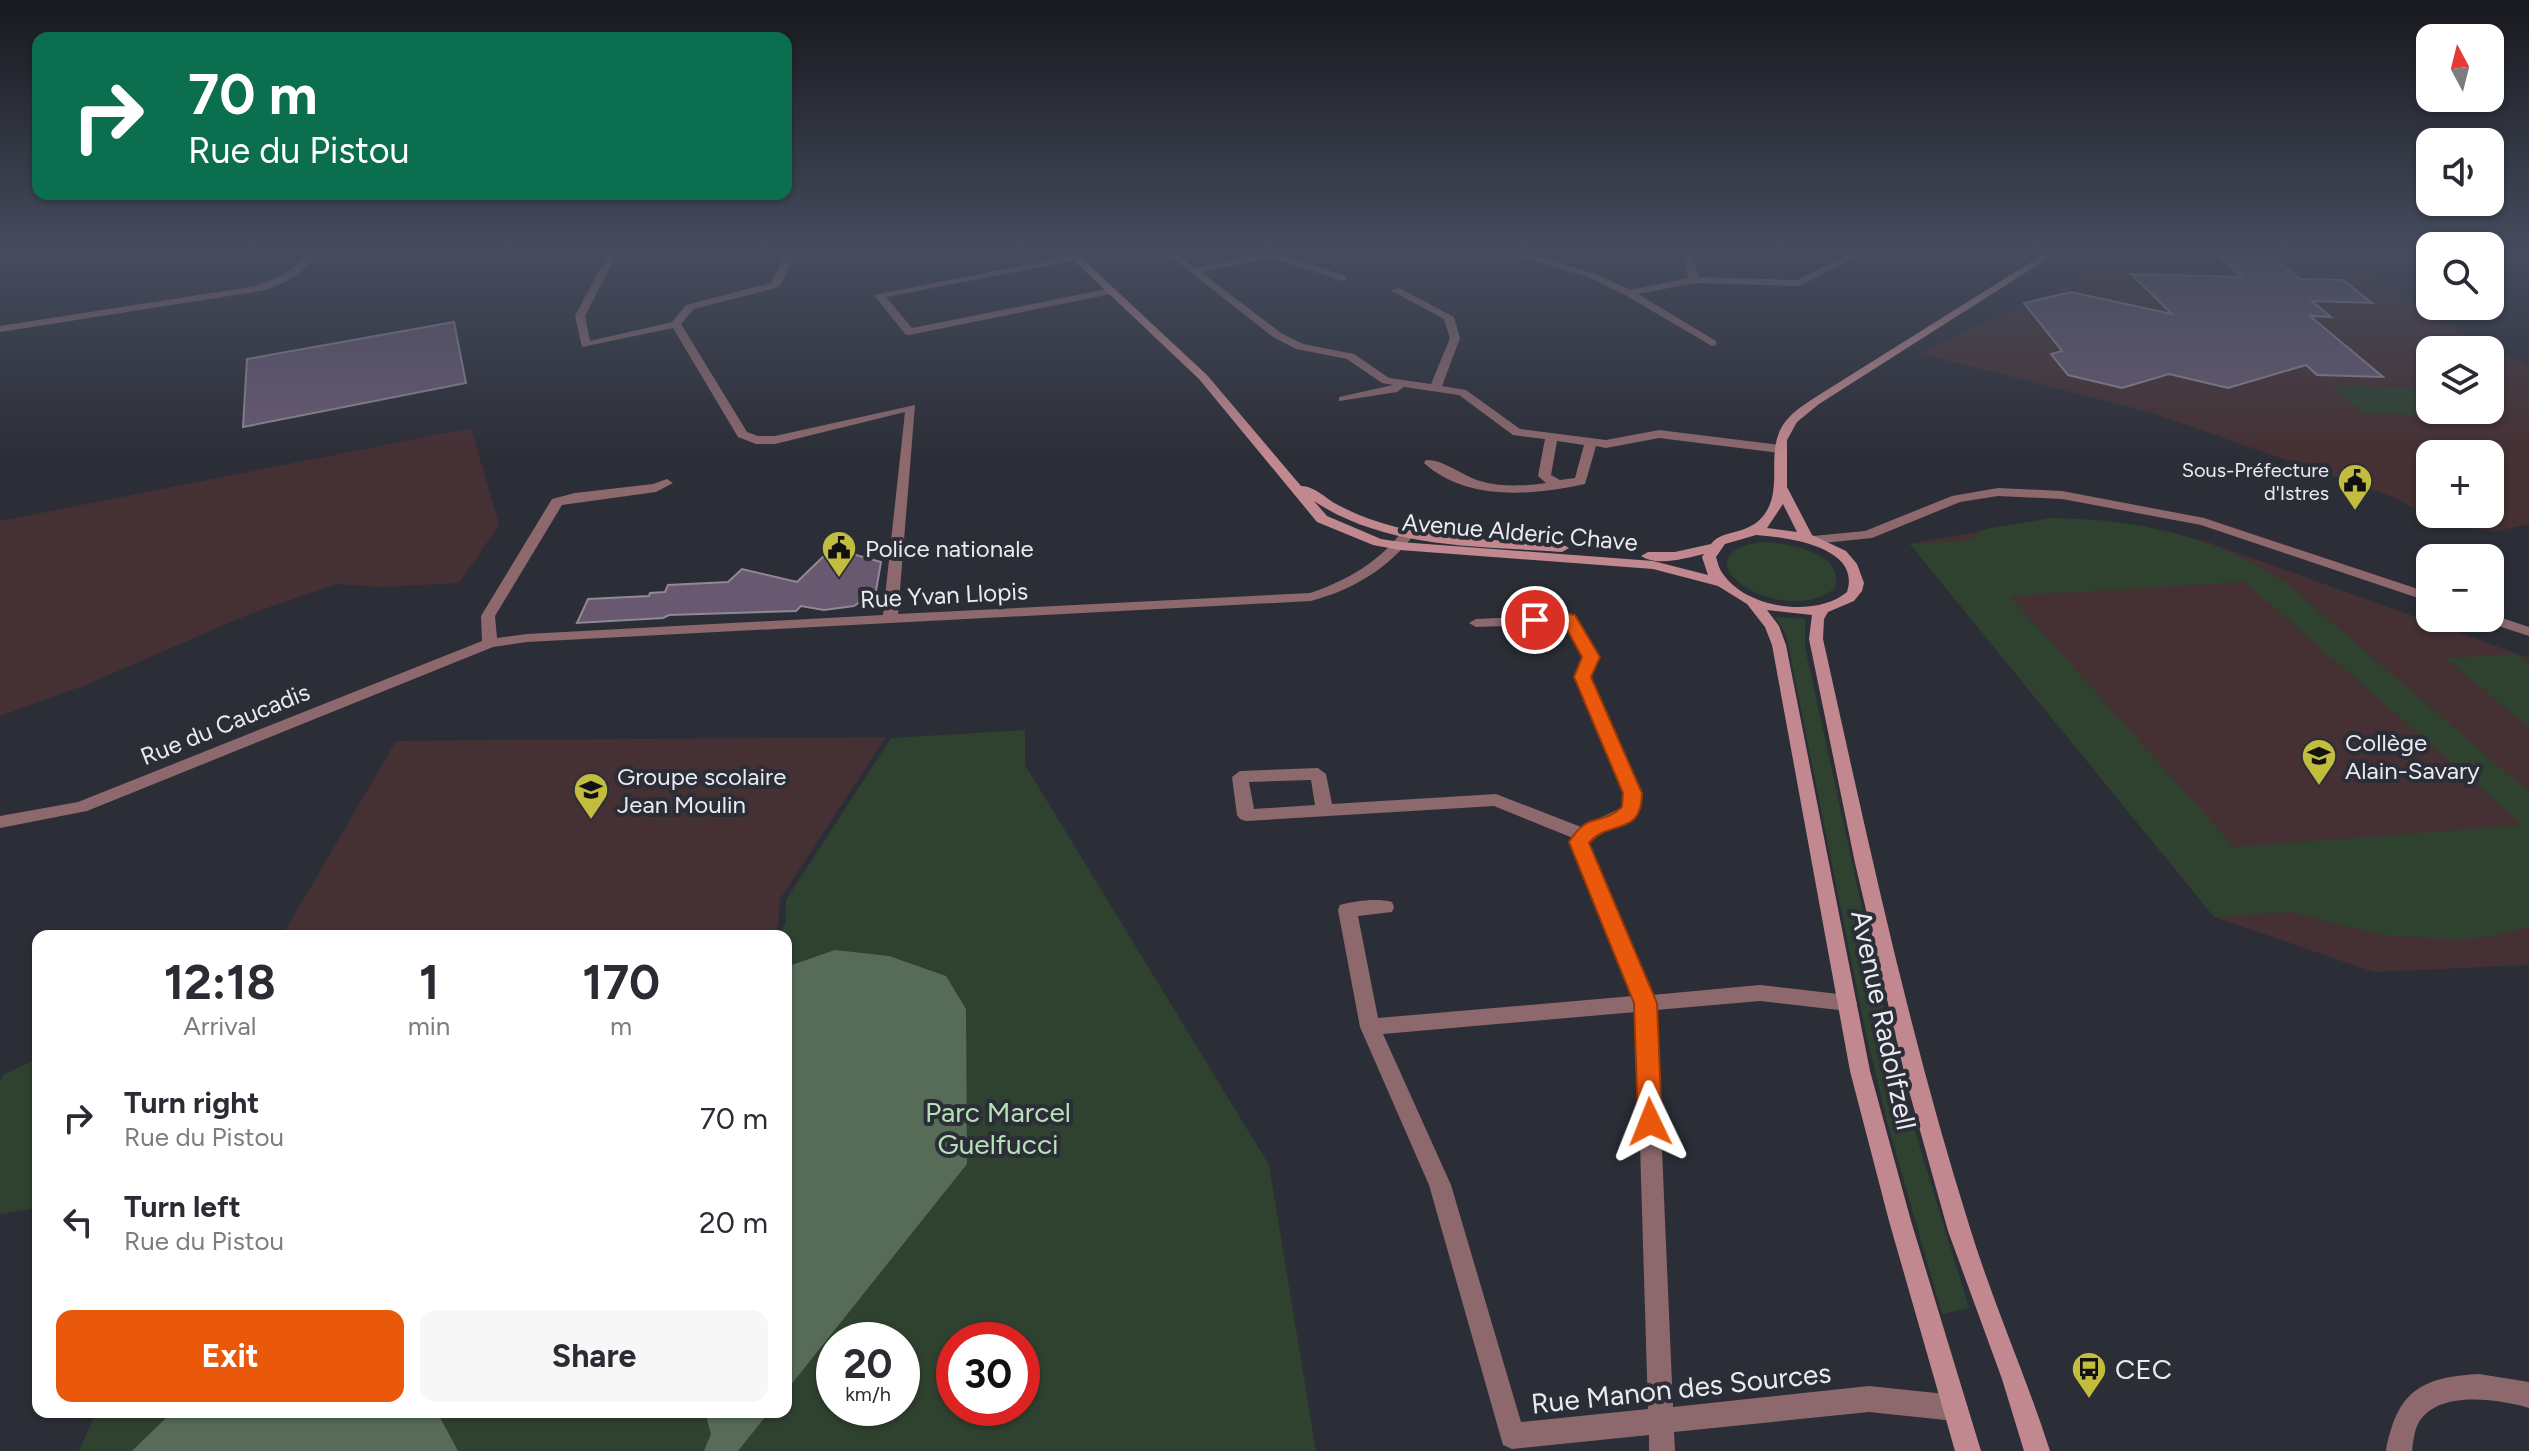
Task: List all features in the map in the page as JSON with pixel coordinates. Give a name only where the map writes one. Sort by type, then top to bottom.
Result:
[{"type":"main road","name":"Avenue Alderic Chave","points":[[1142,320],[1203,377],[1290,479],[1303,501],[1322,519],[1378,542],[1404,539],[1675,556],[1713,548],[1736,534],[1756,531]]},
{"type":"main road","points":[[1756,531],[1770,519],[1782,489],[1781,449],[1787,427],[1815,402],[1941,320]]},
{"type":"main road","points":[[1782,489],[1810,539]]},
{"type":"main road","points":[[1752,601],[1779,609],[1822,609],[1844,602],[1854,593],[1858,581],[1854,569],[1845,559],[1810,539],[1756,531]]},
{"type":"main road","name":"Avenue Alderic Chave","points":[[1404,539],[1653,565],[1720,582],[1752,601]]},
{"type":"main road","points":[[1713,548],[1709,565],[1720,582]]},
{"type":"main road","name":"Avenue Radolfzell","points":[[1752,601],[1772,626],[1779,645],[1860,1071],[1968,1451]]},
{"type":"main road","name":"Avenue Radolfzell","points":[[1822,609],[1817,619],[1816,639],[1893,990],[1959,1231],[2037,1451]]},
{"type":"street","points":[[0,329],[60,320]]},
{"type":"street","points":[[581,320],[586,345],[676,324],[680,320]]},
{"type":"street","points":[[899,320],[909,332],[970,320]]},
{"type":"street","points":[[1257,320],[1300,347],[1350,356],[1386,381],[1462,392],[1517,432],[1606,444],[1659,434],[1781,449]]},
{"type":"street","points":[[1435,388],[1455,338],[1450,320]]},
{"type":"street","points":[[1673,320],[1712,343]]},
{"type":"street","points":[[676,324],[742,434],[756,440],[775,440],[911,407],[890,619]]},
{"type":"street","points":[[1343,399],[1397,389],[1400,383]]},
{"type":"street","points":[[1552,437],[1544,476],[1558,484]]},
{"type":"street","points":[[1430,463],[1470,485],[1526,492],[1581,481],[1591,442]]},
{"type":"street","points":[[490,643],[488,616],[557,502],[575,497],[656,488],[667,483]]},
{"type":"street","points":[[1810,539],[1867,535],[1957,499],[1998,492],[2062,495],[2204,522],[2416,593]]},
{"type":"street","points":[[1845,559],[1867,535]]},
{"type":"street","name":"Rue Yvan Llopis","points":[[463,655],[490,643],[527,638],[1311,597],[1340,589],[1404,539]]},
{"type":"street","points":[[1476,623],[1570,619],[1591,657],[1583,677],[1632,793],[1632,809],[1619,822],[1592,827],[1579,842],[1646,1003],[1662,1451]]},
{"type":"street","points":[[2504,623],[2529,632]]},
{"type":"street","name":"Rue du Caucadis","points":[[0,822],[81,807],[463,655]]},
{"type":"street","points":[[1324,810],[1318,774],[1240,777],[1246,815],[1496,800],[1583,835]]},
{"type":"street","name":"Rue Manon des Sources","points":[[1385,907],[1347,910],[1370,1027],[1440,1185],[1512,1436],[1869,1399],[1955,1408]]},
{"type":"street","points":[[1370,1027],[1760,993],[1847,1003]]},
{"type":"street","points":[[2399,1451],[2406,1418],[2430,1395],[2467,1385],[2514,1390],[2529,1395]]},
{"type":"shaded area","points":[[1992,320],[2439,320],[2468,336],[2416,336],[2416,424],[2504,424],[2504,354],[2529,366],[2529,524],[2493,532],[2470,528],[2504,528],[2504,440],[2416,440],[2416,509],[2395,498],[2152,413],[1919,353]]},
{"type":"shaded area","points":[[471,428],[499,525],[459,583],[381,587],[337,584],[247,615],[88,684],[0,716],[0,521]]},
{"type":"shaded area","name":"Collège Alain-Savary","points":[[2052,518],[2202,540],[2416,617],[2416,632],[2457,632],[2529,658],[2529,965],[2374,972],[2214,917],[1910,544]]},
{"type":"shaded area","name":"Groupe scolaire Jean Moulin","points":[[886,737],[780,899],[776,930],[286,930],[396,741]]},
{"type":"green space","points":[[2331,385],[2416,388],[2416,415],[2362,413]]},
{"type":"green space","points":[[2052,518],[2145,527],[2174,533],[2231,553],[2286,583],[2529,792],[2529,927],[2491,937],[2457,940],[2381,935],[2291,912],[2214,917],[1910,544],[1966,541],[1985,529]],"holes":[[[2245,582],[2522,824],[2234,847],[2010,596]]]},
{"type":"green space","points":[[1761,542],[1799,548],[1824,558],[1836,576],[1834,589],[1812,599],[1788,601],[1764,596],[1744,586],[1731,574],[1727,561],[1736,550]]},
{"type":"green space","points":[[1775,617],[1805,619],[1805,647],[1900,1082],[1969,1308],[1942,1314],[1888,1125],[1866,1034],[1786,634]]},
{"type":"green space","points":[[2516,654],[2529,664],[2529,727],[2445,658]]},
{"type":"green space","name":"Parc Marcel Guelfucci","points":[[1025,730],[1025,765],[1269,1165],[1316,1451],[79,1451],[93,1418],[792,1418],[792,930],[782,930],[786,922],[786,900],[891,738]]},
{"type":"green space","points":[[835,950],[889,956],[946,976],[966,1009],[967,1164],[841,1322],[816,1322],[816,1353],[792,1383],[792,965]]},
{"type":"green space","points":[[32,1061],[32,1209],[0,1214],[0,1081],[3,1075]]},
{"type":"green space","points":[[166,1418],[440,1418],[458,1451],[132,1451]]},
{"type":"green space","points":[[707,1418],[764,1418],[738,1451],[704,1451],[711,1434]]},
{"type":"building","points":[[2037,320],[2314,320],[2383,377],[2317,375],[2306,365],[2228,388],[2169,374],[2122,388],[2068,375],[2051,354],[2062,351]]},
{"type":"building","points":[[454,322],[466,383],[243,427],[247,359]]},
{"type":"building","name":"Police nationale","points":[[838,550],[881,562],[876,591],[854,606],[824,610],[801,606],[796,611],[669,615],[663,618],[577,623],[588,599],[649,596],[650,593],[665,592],[668,585],[728,582],[742,569],[797,582],[826,554]]},
{"type":"place","name":"Sous-Préfecture d'Istres","points":[[2355,512]]},
{"type":"place","name":"Police nationale","points":[[839,579]]},
{"type":"place","name":"Collège Alain-Savary","points":[[2319,787]]},
{"type":"place","name":"Groupe scolaire Jean Moulin","points":[[591,821]]},
{"type":"place","name":"CEC","points":[[2089,1400]]},
{"type":"route","points":[[1535,620],[1570,619],[1591,657],[1583,677],[1632,793],[1632,809],[1619,822],[1592,827],[1579,842],[1646,1003],[1650,1122]]}]
